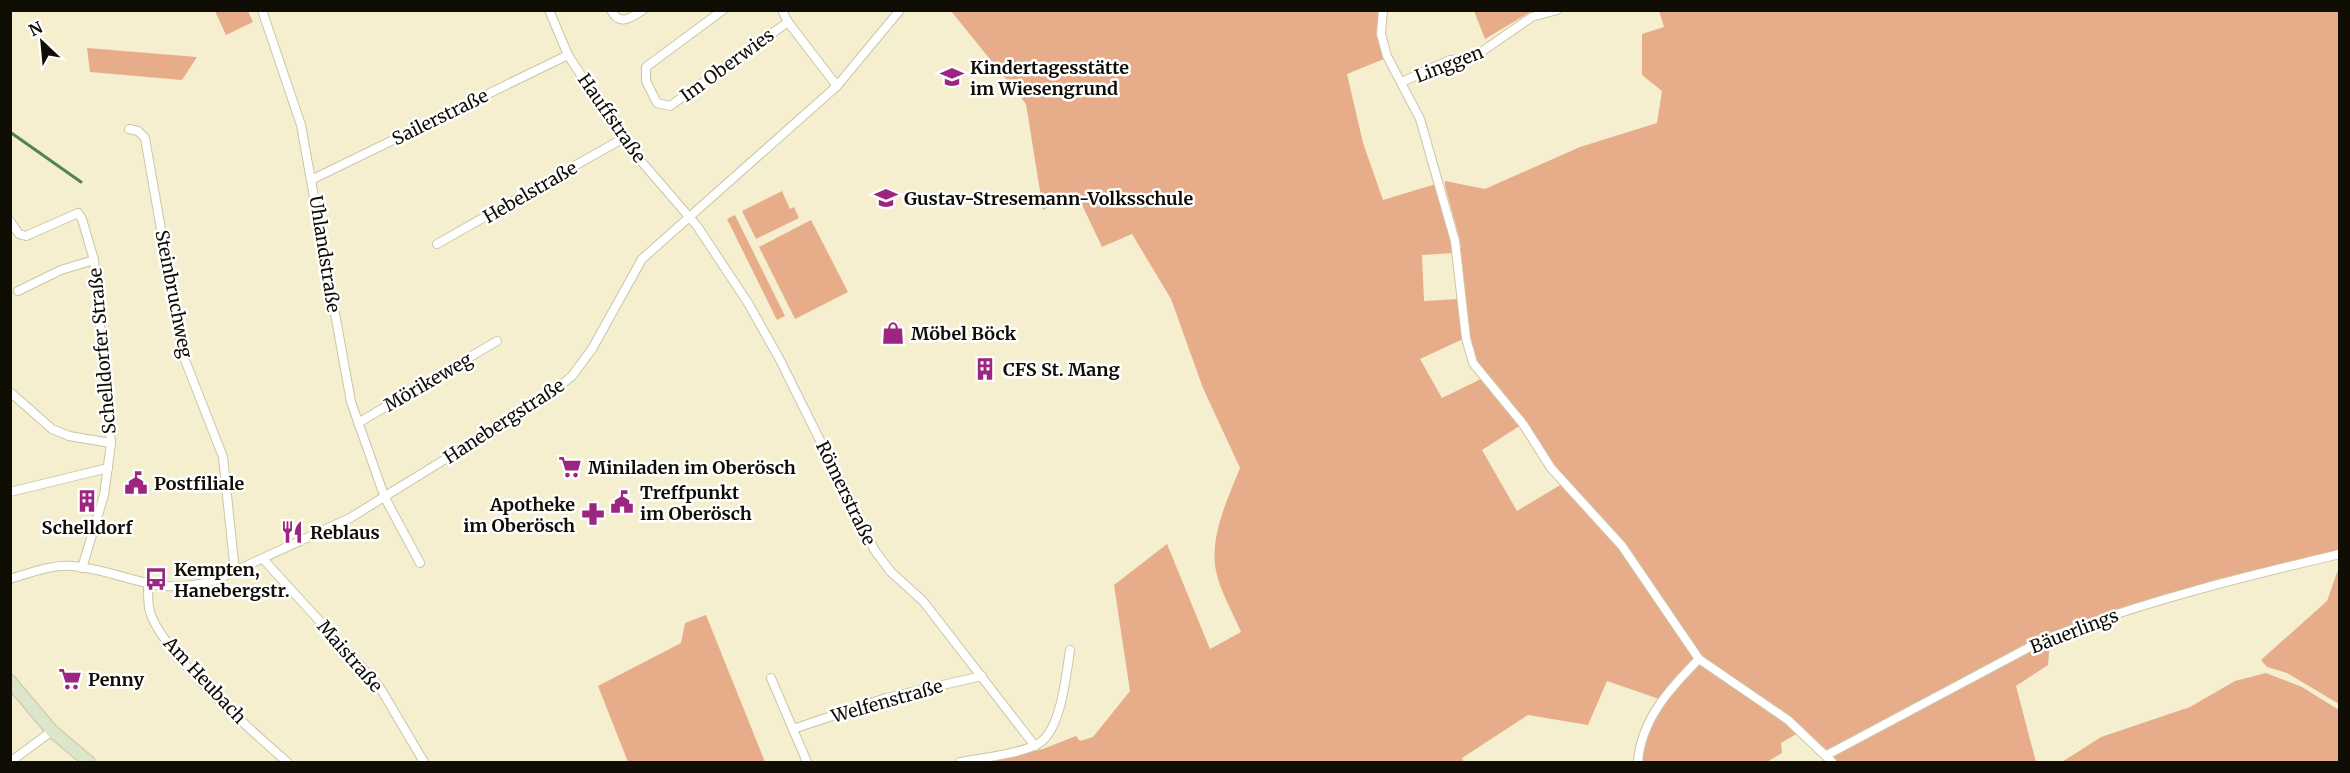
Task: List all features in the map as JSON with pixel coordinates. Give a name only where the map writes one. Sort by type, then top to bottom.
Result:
[{"type":"main road","points":[[10,681],[52,731],[89,762]]},
{"type":"street","name":"Uhlandstraße","points":[[262,10],[301,125],[313,179],[344,375],[358,423],[385,498],[420,563]]},
{"type":"street","name":"Hauffstraße","points":[[549,10],[567,55],[622,139],[690,217]]},
{"type":"street","points":[[611,10],[615,18],[621,21],[632,18],[643,10]]},
{"type":"street","name":"Im Oberwies","points":[[723,10],[646,67],[646,81],[657,103],[669,106],[788,22]]},
{"type":"street","name":"Im Oberwies","points":[[782,10],[788,22],[837,86]]},
{"type":"street","name":"Hanebergstraße","points":[[10,579],[42,569],[72,566],[172,588],[195,586],[235,572],[350,518],[549,395],[572,376],[592,349],[642,259],[837,86],[900,10]]},
{"type":"street","points":[[1383,10],[1382,34],[1387,56],[1420,119],[1455,241],[1466,338],[1473,363],[1523,424],[1551,468],[1622,546],[1699,659],[1788,720],[1829,758]]},
{"type":"street","name":"Linggen","points":[[1402,82],[1450,60],[1471,59],[1532,17],[1557,10]]},
{"type":"street","name":"Sailerstraße","points":[[313,179],[567,55]]},
{"type":"street","name":"Steinbruchweg","points":[[129,129],[138,131],[145,138],[183,355],[223,457],[235,572]]},
{"type":"street","name":"Hebelstraße","points":[[437,244],[622,139]]},
{"type":"street","name":"Schelldorfer Straße","points":[[10,221],[19,234],[26,236],[78,213],[82,219],[94,260],[111,443],[104,495],[82,568]]},
{"type":"street","name":"Römerstraße","points":[[690,217],[724,263],[779,358],[875,551],[891,572],[923,601],[1035,746]]},
{"type":"street","points":[[18,291],[61,270],[94,260]]},
{"type":"street","name":"Mörikeweg","points":[[358,423],[497,341]]},
{"type":"street","points":[[10,392],[52,429],[69,436],[111,443]]},
{"type":"street","points":[[10,492],[108,468]]},
{"type":"street","name":"Bäuerlings","points":[[1829,758],[2041,641],[2194,589],[2340,554]]},
{"type":"street","name":"Maistraße","points":[[263,559],[379,686],[424,762]]},
{"type":"street","name":"Am Heubach","points":[[148,584],[149,609],[163,637],[216,697],[286,762]]},
{"type":"street","points":[[960,762],[1035,746],[1051,734],[1056,722],[1071,650]]},
{"type":"street","points":[[1638,762],[1645,729],[1654,711],[1699,659]]},
{"type":"street","name":"Welfenstraße","points":[[793,729],[886,698],[982,676]]},
{"type":"street","points":[[771,678],[807,762]]},
{"type":"street","points":[[10,762],[52,731]]},
{"type":"shaded area","points":[[215,11],[248,11],[253,22],[226,35]]},
{"type":"shaded area","points":[[951,11],[1379,11],[1384,59],[1347,74],[1363,143],[1383,200],[1436,184],[1453,253],[1422,255],[1424,301],[1460,299],[1463,339],[1420,359],[1442,398],[1481,379],[1521,425],[1482,450],[1517,511],[1562,484],[1620,548],[1694,658],[1659,699],[1607,681],[1588,725],[1528,715],[1462,758],[1464,762],[983,762],[1043,749],[1076,736],[1080,741],[1093,737],[1130,691],[1114,585],[1167,544],[1210,649],[1241,632],[1220,586],[1215,558],[1217,531],[1240,468],[1203,388],[1171,299],[1132,234],[1102,247],[1076,192],[1043,210],[1026,104]]},
{"type":"shaded area","points":[[1474,11],[1532,11],[1485,39]]},
{"type":"shaded area","points":[[1659,11],[2339,11],[2339,550],[2214,580],[2100,616],[1828,751],[1790,718],[1702,658],[1624,544],[1554,465],[1527,422],[1477,361],[1469,338],[1460,240],[1445,186],[1445,181],[1485,189],[1580,147],[1657,123],[1662,91],[1642,75],[1642,34],[1664,27]]},
{"type":"shaded area","points":[[87,48],[197,57],[182,80],[90,72]]},
{"type":"shaded area","points":[[782,191],[790,209],[794,207],[799,218],[756,239],[742,211]]},
{"type":"shaded area","points":[[735,215],[785,316],[777,320],[727,219]]},
{"type":"shaded area","points":[[811,220],[848,292],[795,319],[759,247]]},
{"type":"shaded area","points":[[2339,567],[2339,704],[2287,673],[2267,667],[2261,660],[2327,601]]},
{"type":"shaded area","points":[[706,615],[765,762],[628,762],[598,686],[681,643],[685,623]]},
{"type":"shaded area","points":[[2050,642],[2048,665],[2016,686],[2036,762],[1836,762],[1831,756]]},
{"type":"shaded area","points":[[1699,664],[1760,703],[1798,733],[1781,743],[1782,753],[1767,762],[1641,762],[1647,730],[1670,695]]},
{"type":"shaded area","points":[[2266,673],[2302,687],[2339,710],[2339,762],[2062,762],[2101,737],[2190,707],[2235,681]]},
{"type":"waterway","points":[[10,132],[81,182]]},
{"type":"place","name":"Kindertagesstätte im Wiesengrund","points":[[952,77]]},
{"type":"place","name":"Gustav-Stresemann-Volksschule","points":[[886,198]]},
{"type":"place","name":"Möbel Böck","points":[[893,333]]},
{"type":"place","name":"CFS St. Mang","points":[[985,369]]},
{"type":"place","name":"Miniladen im Oberösch","points":[[570,467]]},
{"type":"place","name":"Postfiliale","points":[[136,483]]},
{"type":"place","name":"Schelldorf","points":[[87,501]]},
{"type":"place","name":"Treffpunkt im Oberösch","points":[[622,502]]},
{"type":"place","name":"Apotheke im Oberösch","points":[[593,514]]},
{"type":"place","name":"Reblaus","points":[[292,532]]},
{"type":"place","name":"Kempten, Hanebergstr.","points":[[156,579]]},
{"type":"place","name":"Penny","points":[[70,679]]}]
